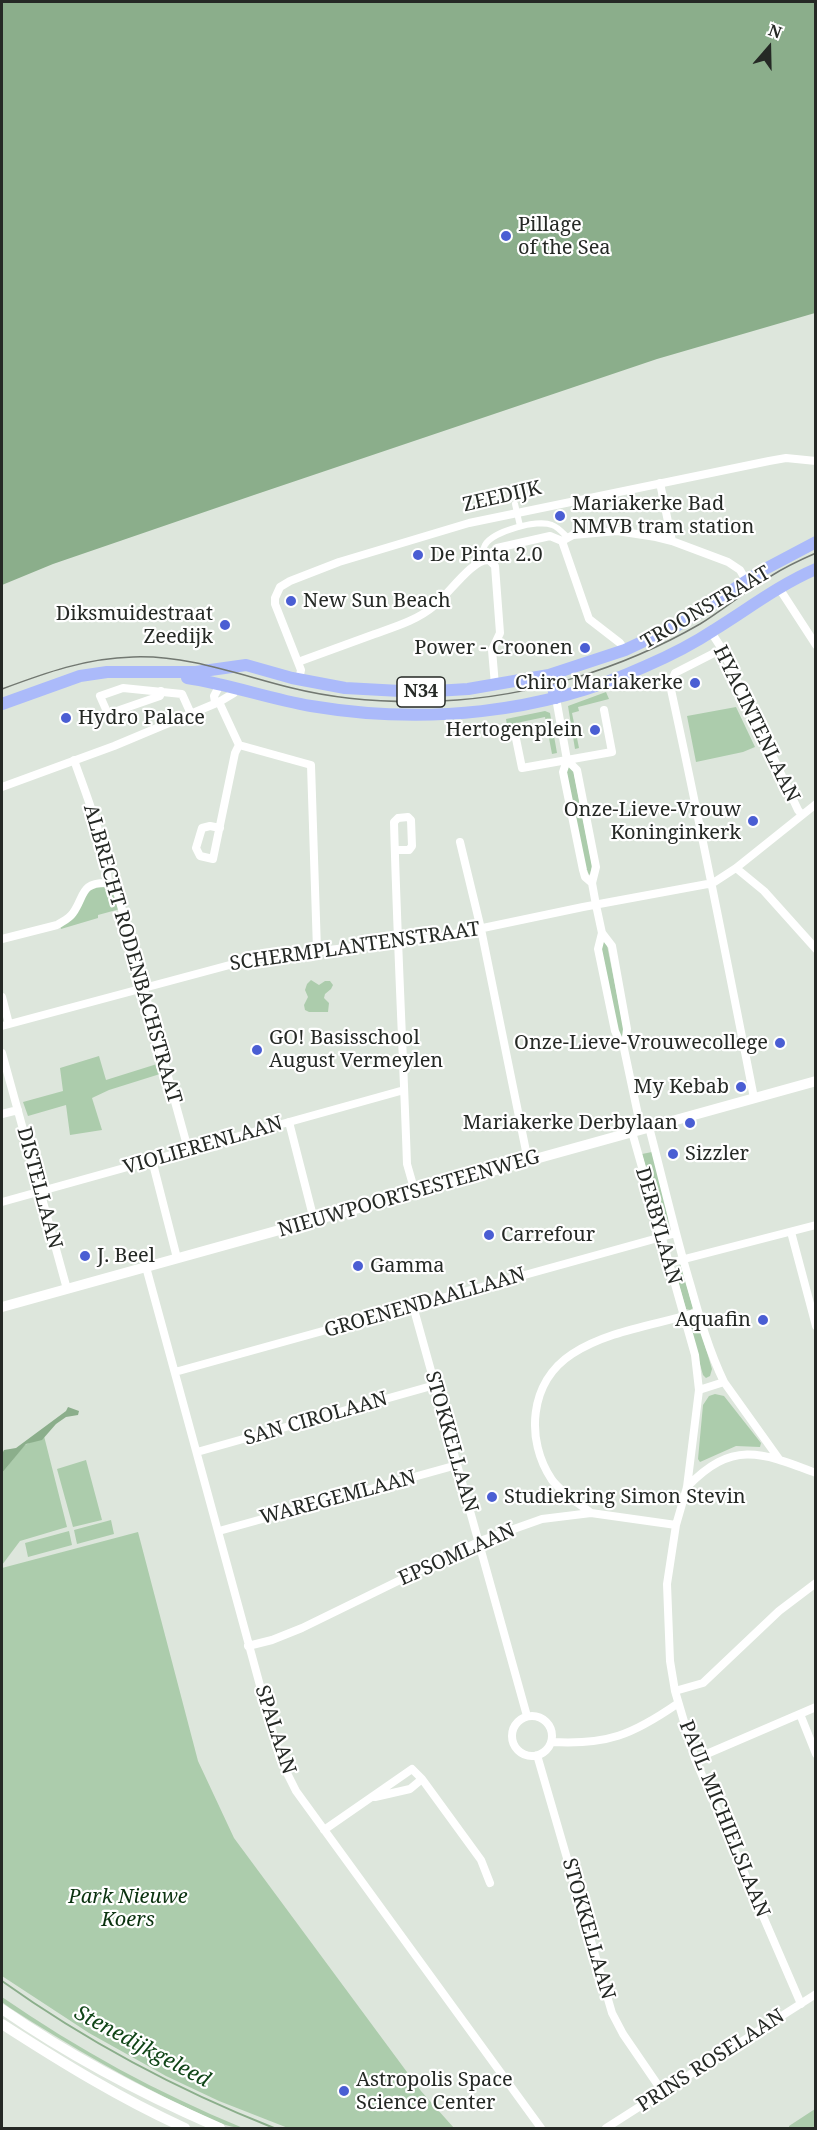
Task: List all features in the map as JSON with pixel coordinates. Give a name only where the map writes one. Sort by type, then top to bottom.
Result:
[{"type":"main road","name":"TROONSTRAAT","points":[[232,666],[246,665],[299,680],[380,691],[429,691],[495,685],[549,675],[624,650],[678,625],[783,558],[816,542]]},
{"type":"main road","name":"TROONSTRAAT","points":[[221,683],[309,705],[357,712],[422,716],[475,713],[530,705],[606,682],[645,667],[711,632],[778,588],[816,569]]},
{"type":"main road","points":[[221,683],[225,673],[232,666]]},
{"type":"main road","name":"N34","points":[[2,704],[59,682],[91,673],[196,672],[232,666]]},
{"type":"main road","name":"N34","points":[[165,673],[221,683]]},
{"type":"main road","points":[[549,675],[556,698]]},
{"type":"main road","name":"NIEUWPOORTSESTEENWEG","points":[[2,1307],[816,1081]]},
{"type":"main road","points":[[3,2010],[74,2055],[134,2088],[220,2128]]},
{"type":"main road","points":[[2,2024],[67,2066],[185,2128]]},
{"type":"street","name":"ZEEDIJK","points":[[298,662],[274,598],[280,587],[290,581],[339,562],[469,523],[786,458],[816,462]]},
{"type":"street","points":[[660,483],[672,541]]},
{"type":"street","points":[[515,504],[520,526]]},
{"type":"street","points":[[486,560],[485,544],[496,535],[520,526],[552,524],[564,539],[589,619],[620,643],[624,650]]},
{"type":"street","points":[[299,680],[301,670],[298,662],[409,622],[427,612],[443,599],[475,564],[486,560],[497,548],[528,540],[550,536],[564,539],[617,531],[631,532],[672,541],[728,562],[740,570],[747,582]]},
{"type":"street","points":[[486,560],[495,566],[498,592],[500,633],[492,650],[495,685]]},
{"type":"street","points":[[778,588],[816,645]]},
{"type":"street","name":"HYACINTENLAAN","points":[[711,632],[722,649],[802,815]]},
{"type":"street","points":[[722,649],[675,673],[670,685],[754,1098]]},
{"type":"street","points":[[220,828],[235,753],[239,745],[223,706],[214,696],[221,683]]},
{"type":"street","points":[[2,787],[191,714],[234,693],[236,687]]},
{"type":"street","points":[[161,691],[160,696],[108,714],[100,696],[123,688],[161,691],[183,694],[191,714]]},
{"type":"street","points":[[556,698],[567,760],[563,772],[583,870],[585,877],[592,883]]},
{"type":"street","points":[[514,729],[522,768],[612,752],[604,710]]},
{"type":"street","points":[[239,745],[311,765],[317,951]]},
{"type":"street","name":"ALBRECHT RODENBACHSTRAAT","points":[[74,760],[99,832],[108,883],[114,887],[118,895],[188,1149]]},
{"type":"street","points":[[567,760],[577,770],[596,867],[592,883],[596,905],[602,933],[612,946],[625,1018],[626,1038],[623,1044]]},
{"type":"street","points":[[712,883],[736,868],[816,804]]},
{"type":"street","points":[[460,842],[481,929],[528,1161]]},
{"type":"street","points":[[395,850],[407,1164],[415,1192]]},
{"type":"street","points":[[736,868],[764,891],[816,949]]},
{"type":"street","points":[[2,939],[57,925],[72,915],[80,897],[89,886],[108,883]]},
{"type":"street","name":"SCHERMPLANTENSTRAAT","points":[[5,1025],[252,959],[398,943],[481,929],[712,883]]},
{"type":"street","points":[[602,933],[598,949],[615,1031],[623,1044],[641,1129]]},
{"type":"street","points":[[2,997],[5,1025]]},
{"type":"street","name":"DISTELLAAN","points":[[2,1053],[67,1289]]},
{"type":"street","name":"VIOLIERENLAAN","points":[[2,1202],[404,1090]]},
{"type":"street","points":[[2,1114],[18,1110]]},
{"type":"street","points":[[289,1122],[314,1220]]},
{"type":"street","name":"DERBYLAAN","points":[[641,1129],[676,1233],[711,1354],[724,1382],[779,1459]]},
{"type":"street","name":"DERBYLAAN","points":[[641,1129],[662,1237],[695,1355],[699,1390]]},
{"type":"street","points":[[152,1160],[177,1258]]},
{"type":"street","points":[[669,1263],[816,1225]]},
{"type":"street","points":[[791,1232],[816,1326]]},
{"type":"street","name":"GROENENDAALLAAN","points":[[175,1372],[676,1233]]},
{"type":"street","name":"SPALAAN","points":[[146,1267],[280,1759],[296,1791],[541,2128]]},
{"type":"street","name":"STOKKELLAAN","points":[[413,1306],[527,1716]]},
{"type":"street","points":[[591,1513],[553,1481],[543,1462],[536,1442],[534,1425],[537,1403],[545,1382],[559,1364],[594,1342],[698,1312]]},
{"type":"street","points":[[687,1487],[699,1390],[724,1382]]},
{"type":"street","name":"SAN CIROLAAN","points":[[197,1452],[435,1385]]},
{"type":"street","points":[[687,1487],[700,1473],[719,1461],[750,1453],[779,1459],[816,1473]]},
{"type":"street","name":"WAREGEMLAAN","points":[[219,1531],[457,1465]]},
{"type":"street","name":"PAUL MICHIELSLAAN","points":[[687,1487],[676,1525],[667,1584],[669,1640],[677,1704],[695,1759],[801,2004]]},
{"type":"street","name":"EPSOMLAAN","points":[[248,1646],[272,1640],[302,1628],[480,1541],[542,1519],[591,1513],[676,1525]]},
{"type":"street","points":[[675,1691],[703,1683],[779,1611],[816,1583]]},
{"type":"street","points":[[552,1742],[581,1743],[622,1735],[652,1721],[677,1704]]},
{"type":"street","points":[[695,1759],[816,1707]]},
{"type":"street","points":[[800,1714],[816,1754]]},
{"type":"street","points":[[534,1715],[547,1722],[552,1731],[552,1742],[549,1748],[537,1755],[524,1754],[518,1750],[512,1738],[515,1724],[527,1716],[534,1715]]},
{"type":"street","name":"STOKKELLAAN","points":[[537,1755],[612,2013],[623,2034],[662,2091]]},
{"type":"street","points":[[324,1830],[412,1769],[422,1779],[481,1860],[490,1883]]},
{"type":"street","points":[[370,1798],[410,1789],[422,1779]]},
{"type":"street","name":"PRINS ROSELAAN","points":[[606,2128],[816,1994]]},
{"type":"green space","points":[[606,692],[609,699],[578,707],[579,711],[572,713],[579,748],[575,749],[568,706]]},
{"type":"green space","points":[[736,707],[755,747],[743,752],[696,762],[687,716]]},
{"type":"green space","points":[[545,711],[550,713],[557,753],[552,754],[545,717],[507,725],[506,719]]},
{"type":"green space","points":[[569,764],[573,769],[592,865],[590,875],[586,871],[567,775],[566,769]]},
{"type":"green space","points":[[103,885],[112,890],[120,909],[61,929],[60,925],[91,888]]},
{"type":"green space","points":[[603,939],[607,945],[624,1030],[622,1037],[619,1035],[601,947]]},
{"type":"green space","points":[[311,980],[319,985],[330,981],[333,985],[324,998],[329,1003],[328,1012],[305,1010],[304,1005],[308,997],[305,990]]},
{"type":"green space","points":[[99,1056],[106,1080],[157,1064],[160,1074],[109,1090],[92,1098],[102,1130],[70,1135],[66,1105],[28,1116],[23,1102],[63,1091],[60,1068]]},
{"type":"green space","points":[[652,1152],[667,1208],[669,1226],[666,1227],[662,1226],[642,1154]]},
{"type":"green space","points":[[681,1265],[693,1308],[690,1310],[686,1309],[675,1271],[677,1266]]},
{"type":"green space","points":[[693,1320],[698,1322],[712,1369],[710,1376],[706,1378],[703,1375],[689,1325]]},
{"type":"green space","points":[[715,1394],[724,1396],[761,1443],[760,1447],[736,1446],[700,1462],[698,1459],[703,1405],[709,1396]]},
{"type":"green space","points":[[44,1436],[67,1527],[20,1541],[2,1565],[2,1473],[23,1447]]},
{"type":"green space","points":[[86,1460],[102,1520],[73,1527],[57,1469]]},
{"type":"green space","points":[[111,1520],[114,1534],[77,1544],[74,1530]]},
{"type":"green space","points":[[69,1531],[72,1545],[28,1557],[25,1543]]},
{"type":"green space","name":"Park Nieuwe Koers","points":[[138,1532],[198,1761],[234,1838],[421,2091],[454,2128],[288,2128],[219,2101],[166,2076],[89,2033],[2,1976],[2,1568]]},
{"type":"green space","points":[[2,1997],[119,2069],[243,2128],[213,2120],[124,2076],[10,2008],[2,2002]]},
{"type":"green space","points":[[815,2109],[815,2128],[789,2128],[789,2126]]},
{"type":"shaded area","points":[[2,2],[815,2],[815,313],[657,359],[53,564],[2,585]]},
{"type":"shaded area","points":[[68,1407],[79,1411],[78,1415],[66,1417],[56,1424],[42,1440],[26,1444],[2,1473],[4,1450],[16,1448],[66,1411]]},
{"type":"waterway","name":"Stenedijkgeleed","points":[[2,1981],[66,2024],[134,2063],[168,2081],[274,2128]]},
{"type":"tram line","points":[[2,689],[82,663],[116,658],[154,657],[214,667],[310,692],[366,700],[441,701],[508,694],[575,678],[670,640],[700,624],[776,573],[816,553]]},
{"type":"place","name":"Pillage of the Sea","points":[[506,236]]},
{"type":"place","name":"Mariakerke Bad NMVB tram station","points":[[560,516]]},
{"type":"place","name":"De Pinta 2.0","points":[[418,555]]},
{"type":"place","name":"New Sun Beach","points":[[291,601]]},
{"type":"place","name":"Diksmuidestraat Zeedijk","points":[[225,625]]},
{"type":"place","name":"Power - Croonen","points":[[585,648]]},
{"type":"place","name":"Chiro Mariakerke","points":[[695,683]]},
{"type":"place","name":"Hydro Palace","points":[[66,718]]},
{"type":"place","name":"Hertogenplein","points":[[595,730]]},
{"type":"place","name":"Onze-Lieve-Vrouw Koninginkerk","points":[[753,821]]},
{"type":"place","name":"Onze-Lieve-Vrouwecollege","points":[[780,1043]]},
{"type":"place","name":"GO! Basisschool August Vermeylen","points":[[257,1050]]},
{"type":"place","name":"My Kebab","points":[[741,1087]]},
{"type":"place","name":"Mariakerke Derbylaan","points":[[690,1123]]},
{"type":"place","name":"Sizzler","points":[[673,1154]]},
{"type":"place","name":"Carrefour","points":[[489,1235]]},
{"type":"place","name":"J. Beel","points":[[85,1256]]},
{"type":"place","name":"Gamma","points":[[358,1266]]},
{"type":"place","name":"Aquafin","points":[[763,1320]]},
{"type":"place","name":"Studiekring Simon Stevin","points":[[492,1497]]},
{"type":"place","name":"Astropolis Space Science Center","points":[[344,2091]]}]
